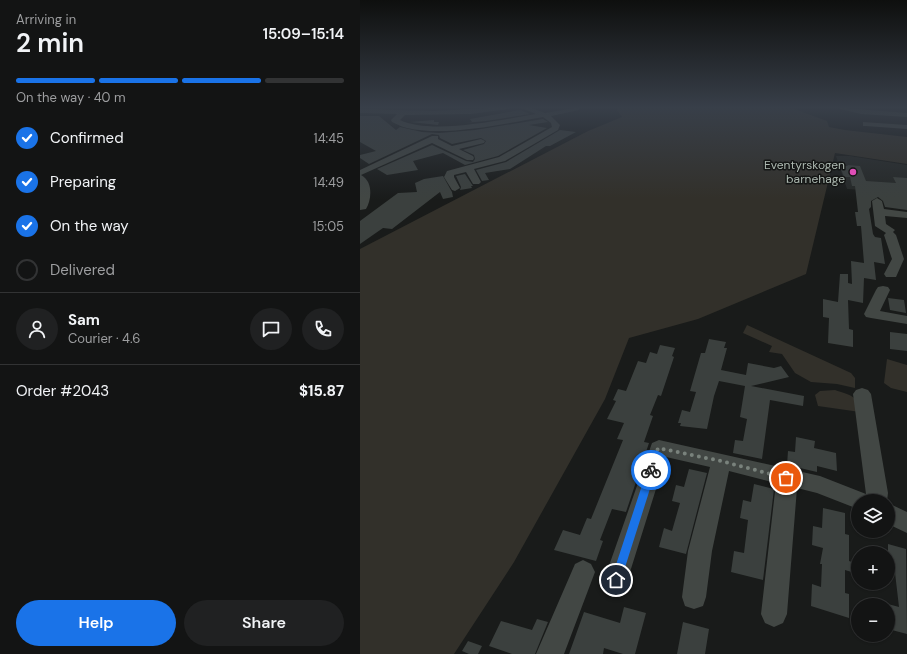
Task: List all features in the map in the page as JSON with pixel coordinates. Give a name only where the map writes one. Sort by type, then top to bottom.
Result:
[{"type":"street","points":[[360,173],[434,139],[451,149],[469,163],[485,166],[502,159],[539,138]]},
{"type":"street","points":[[451,149],[481,141]]},
{"type":"street","points":[[517,151],[530,154]]},
{"type":"street","points":[[469,163],[476,182]]},
{"type":"street","points":[[455,188],[449,174],[469,163]]},
{"type":"street","points":[[360,178],[364,182],[365,188],[362,207]]},
{"type":"street","points":[[891,274],[902,260],[890,232],[881,226],[878,207],[907,215]]},
{"type":"street","points":[[883,290],[871,314],[907,320]]},
{"type":"street","points":[[862,394],[878,494]]},
{"type":"street","points":[[616,580],[658,448],[721,461],[786,478],[820,485],[851,497]]},
{"type":"street","points":[[694,597],[700,551],[721,461]]},
{"type":"street","points":[[774,614],[786,478]]},
{"type":"street","points":[[895,517],[907,523]]},
{"type":"street","points":[[550,654],[583,572]]},
{"type":"shaded area","points":[[575,138],[907,138],[907,164],[835,153],[806,274],[698,319],[629,338],[605,399],[514,562],[454,654],[360,654],[360,249]]},
{"type":"shaded area","points":[[836,156],[850,156],[907,165],[907,193],[847,189]]},
{"type":"shaded area","points":[[747,325],[851,373],[855,378],[855,388],[837,384],[811,382],[795,373],[782,354],[769,352],[772,346],[743,333]]},
{"type":"shaded area","points":[[887,359],[907,365],[907,392],[891,388],[884,383]]},
{"type":"shaded area","points":[[835,390],[852,396],[859,406],[860,412],[818,406],[815,395],[820,391]]},
{"type":"building","points":[[360,138],[425,138],[369,164],[360,158],[360,155],[376,151],[360,142]]},
{"type":"building","points":[[440,138],[530,138],[498,156],[465,165],[443,153],[413,161],[418,170],[387,175],[377,169],[432,145],[466,161],[473,162],[475,159],[474,155],[463,150],[484,144],[486,141],[481,138],[452,144]]},
{"type":"building","points":[[547,138],[566,138],[550,146],[546,146],[510,169],[485,173],[489,180],[482,181],[476,170],[506,162]]},
{"type":"building","points":[[847,165],[860,166],[866,181],[896,183],[893,177],[907,178],[907,210],[885,207],[883,201],[878,197],[871,201],[871,207],[869,209],[873,234],[875,237],[881,238],[885,264],[874,262],[876,280],[864,278],[863,303],[848,300],[849,329],[853,330],[853,347],[828,343],[829,318],[823,317],[823,299],[838,302],[840,274],[848,274],[848,283],[852,284],[851,261],[864,263],[861,226],[857,226],[855,212],[858,212],[855,186],[852,186],[850,177],[844,177],[840,166],[848,166]]},
{"type":"building","points":[[465,174],[473,186],[471,186],[472,188],[460,190],[461,187],[456,176]]},
{"type":"building","points":[[443,176],[452,192],[453,197],[443,199],[440,192],[392,229],[383,228],[360,244],[360,221],[398,193],[417,192],[415,183],[424,179]]},
{"type":"building","points":[[888,298],[904,300],[906,313],[890,310]]},
{"type":"building","points":[[890,332],[907,334],[907,351],[890,349]]},
{"type":"building","points":[[709,339],[726,342],[724,348],[727,348],[721,370],[746,375],[748,363],[774,368],[781,366],[789,377],[751,386],[804,396],[803,406],[770,400],[762,459],[733,453],[735,440],[743,441],[747,419],[740,417],[745,386],[719,381],[714,396],[707,429],[680,426],[681,423],[678,423],[682,410],[690,412],[696,392],[690,391],[701,353],[705,353]]},
{"type":"building","points":[[660,345],[675,348],[672,356],[674,357],[661,396],[658,395],[650,415],[653,416],[644,442],[649,443],[626,512],[612,509],[600,540],[603,541],[596,561],[554,550],[563,530],[580,535],[587,518],[591,519],[623,440],[617,439],[624,423],[607,419],[616,401],[613,400],[618,389],[626,391],[638,361],[646,363],[650,352],[657,354]]},
{"type":"building","points":[[796,437],[815,441],[814,448],[836,453],[837,471],[817,466],[817,472],[787,465],[788,451],[795,452]]},
{"type":"building","points":[[689,469],[707,473],[686,554],[659,547],[664,528],[672,531],[680,503],[672,501],[676,485],[684,487]]},
{"type":"building","points":[[754,484],[774,489],[763,580],[731,572],[734,551],[744,553],[748,520],[740,518],[743,500],[751,502]]},
{"type":"building","points":[[823,508],[845,513],[845,534],[849,535],[849,561],[851,562],[851,572],[845,570],[845,593],[849,594],[849,618],[811,606],[812,584],[821,587],[822,564],[820,564],[823,548],[812,545],[813,526],[822,528]]},
{"type":"building","points":[[888,544],[906,549],[907,634],[895,631],[895,606],[899,607],[895,573],[895,546],[888,546]]},
{"type":"building","points":[[624,607],[646,613],[635,654],[623,654],[604,648],[603,654],[569,654],[584,612],[620,623]]},
{"type":"building","points":[[537,619],[548,622],[535,654],[512,654],[489,646],[501,621],[532,630]]},
{"type":"building","points":[[683,622],[709,629],[705,654],[677,654]]},
{"type":"building","points":[[468,641],[482,646],[478,654],[469,654],[462,651]]},
{"type":"way so far","points":[[651,470],[658,448],[721,461],[786,478]]},
{"type":"place","name":"Eventyrskogen barnehage","points":[[853,172]]},
{"type":"route","points":[[616,580],[651,470]]}]
